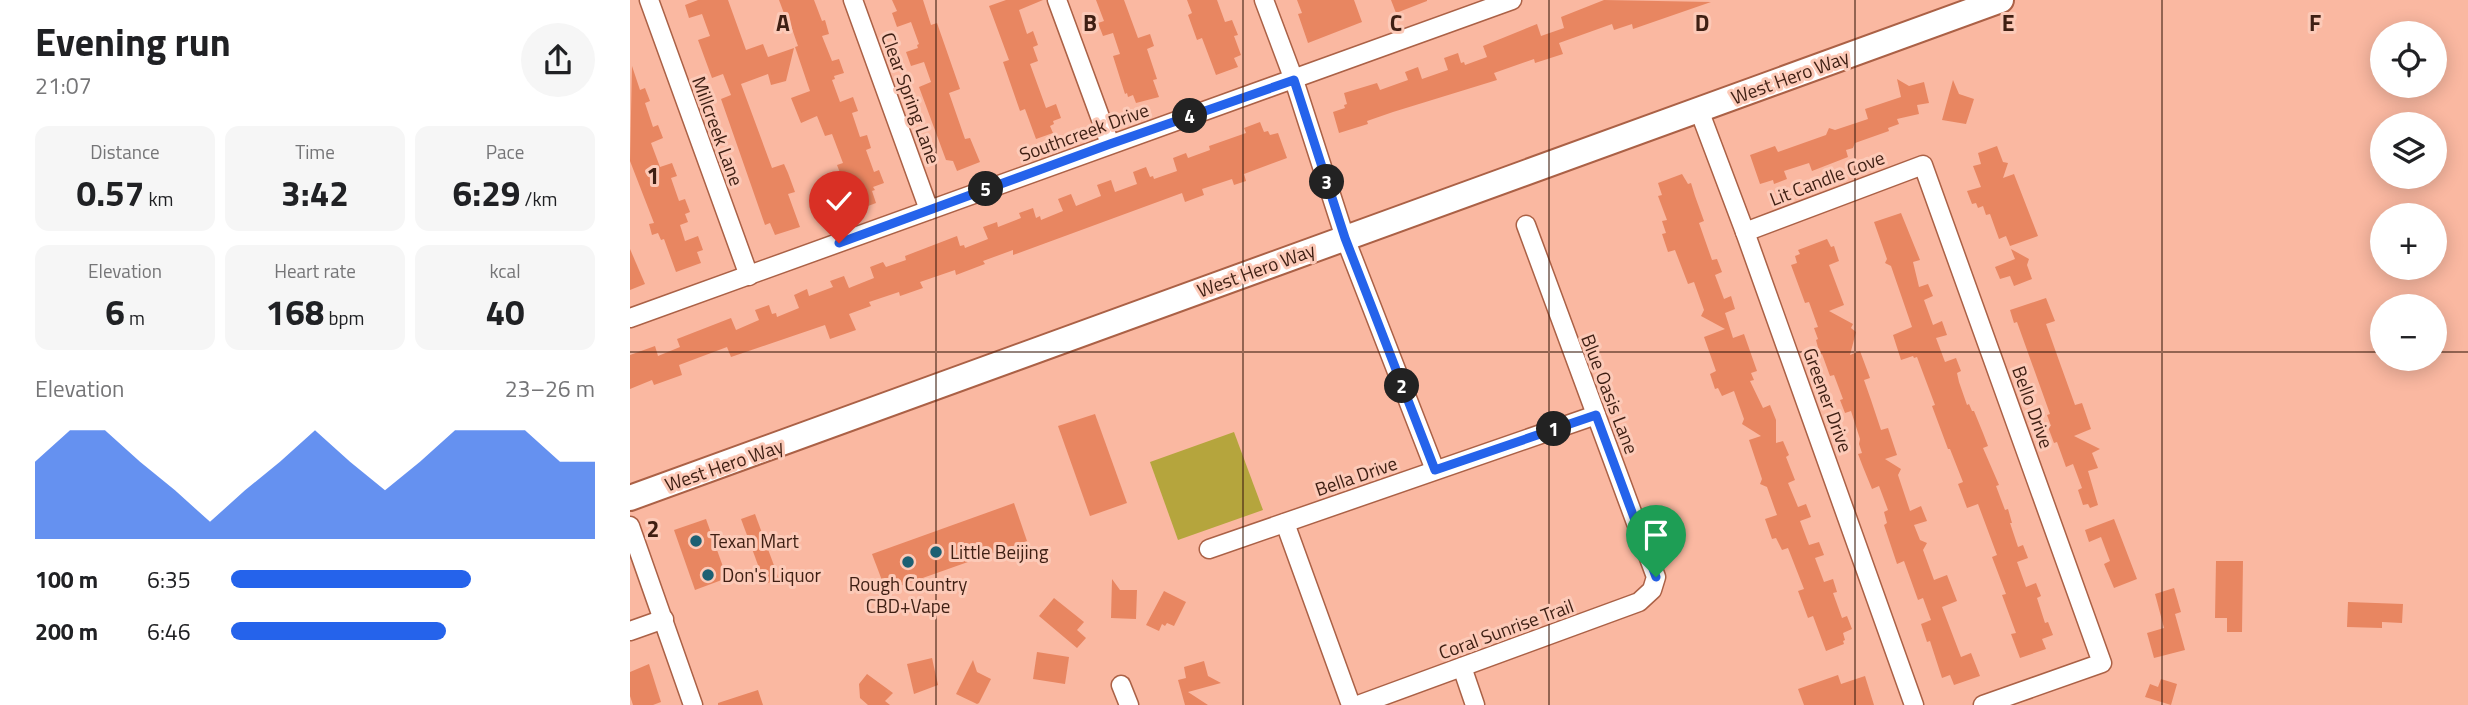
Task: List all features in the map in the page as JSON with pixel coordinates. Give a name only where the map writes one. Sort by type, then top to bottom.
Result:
[{"type":"main road","name":"West Hero Way","points":[[630,498],[2001,0]]},
{"type":"street","name":"Millcreek Lane","points":[[649,0],[748,275]]},
{"type":"street","name":"Clear Spring Lane","points":[[853,0],[929,210]]},
{"type":"street","points":[[1056,0],[1110,144]]},
{"type":"street","points":[[1264,0],[1294,80],[1345,238],[1435,470]]},
{"type":"street","name":"Southcreek Drive","points":[[630,318],[1294,80],[1476,6],[1512,0]]},
{"type":"street","name":"Greener Drive","points":[[1699,110],[1914,705]]},
{"type":"street","name":"Lit Candle Cove","points":[[1745,232],[1923,164]]},
{"type":"street","name":"Bello Drive","points":[[1923,164],[2102,663],[1983,705]]},
{"type":"street","name":"Blue Oasis Lane","points":[[1526,225],[1656,577]]},
{"type":"street","name":"Bella Drive","points":[[1209,549],[1596,415]]},
{"type":"street","points":[[1285,523],[1351,705]]},
{"type":"street","points":[[630,526],[693,705]]},
{"type":"street","name":"Coral Sunrise Trail","points":[[1358,705],[1639,602],[1652,590],[1656,577]]},
{"type":"street","points":[[630,631],[663,619]]},
{"type":"street","points":[[1462,667],[1475,705]]},
{"type":"street","points":[[1121,685],[1129,705]]},
{"type":"shaded area","points":[[1234,432],[1263,510],[1178,540],[1150,462]]},
{"type":"building","points":[[698,0],[728,0],[746,50],[763,44],[768,57],[794,48],[786,81],[771,85],[768,74],[741,84],[772,168],[784,164],[788,173],[795,192],[788,194],[800,227],[775,235],[770,223],[765,225],[721,99],[731,95],[723,74],[712,78],[698,40],[710,36],[702,14],[689,18],[685,5]]},
{"type":"building","points":[[779,0],[814,0],[822,21],[825,20],[829,34],[822,36],[832,61],[839,59],[844,73],[834,76],[835,79],[832,80],[840,102],[853,97],[858,111],[852,113],[860,137],[867,135],[871,148],[866,150],[874,172],[879,170],[884,183],[873,187],[876,203],[855,211],[837,165],[843,163],[832,134],[825,136],[817,116],[801,123],[791,98],[810,91],[795,47],[798,46]]},
{"type":"building","points":[[892,0],[923,0],[931,25],[937,23],[960,89],[949,93],[965,139],[970,138],[980,162],[957,171],[953,161],[946,160],[919,87],[931,82],[924,62],[911,66],[906,52],[918,48],[919,44],[911,22],[897,27],[892,13],[897,11]]},
{"type":"building","points":[[1006,0],[1043,0],[1019,10],[1027,34],[1033,31],[1038,45],[1033,47],[1038,61],[1030,64],[1046,108],[1056,104],[1061,118],[1053,121],[1054,124],[1050,126],[1053,133],[1036,139],[1025,109],[1020,111],[1003,62],[1009,60],[989,6]]},
{"type":"building","points":[[1096,0],[1124,0],[1138,38],[1150,34],[1154,46],[1147,49],[1157,79],[1153,80],[1159,97],[1136,103],[1133,95],[1128,97],[1127,93],[1125,94],[1113,56],[1120,54],[1113,33],[1103,36],[1098,23],[1104,21]]},
{"type":"building","points":[[1187,0],[1217,0],[1225,22],[1232,20],[1238,35],[1234,36],[1241,55],[1234,58],[1238,67],[1216,75],[1202,38],[1197,40],[1188,15],[1192,13]]},
{"type":"building","points":[[1297,0],[1354,0],[1362,22],[1308,43],[1298,14],[1302,13]]},
{"type":"building","points":[[1391,0],[1427,0],[1427,1],[1396,13]]},
{"type":"building","points":[[1604,0],[1711,2],[1633,29],[1632,24],[1614,30],[1612,24],[1559,43],[1563,54],[1535,63],[1534,59],[1494,73],[1497,80],[1393,112],[1367,121],[1368,124],[1339,133],[1333,112],[1345,108],[1344,105],[1347,104],[1344,93],[1377,83],[1380,90],[1408,80],[1405,72],[1418,67],[1422,79],[1448,70],[1444,58],[1458,53],[1461,63],[1464,62],[1465,65],[1487,57],[1483,46],[1537,24],[1541,36],[1564,28],[1561,17]]},
{"type":"building","points":[[632,66],[640,90],[645,88],[650,101],[645,103],[653,127],[658,125],[663,138],[651,143],[660,167],[672,163],[677,176],[671,178],[679,201],[685,199],[690,212],[685,214],[688,222],[680,225],[685,241],[698,236],[703,250],[697,252],[701,263],[676,272],[664,239],[661,240],[658,233],[652,235],[649,224],[654,223],[630,161]]},
{"type":"building","points":[[1897,79],[1909,86],[1924,82],[1929,103],[1917,105],[1919,114],[1897,119],[1899,124],[1888,128],[1889,131],[1855,143],[1853,148],[1846,150],[1848,157],[1812,171],[1809,163],[1784,171],[1787,179],[1774,184],[1773,180],[1760,184],[1750,155],[1775,146],[1778,152],[1826,135],[1829,128],[1835,130],[1868,119],[1865,109],[1901,97]]},
{"type":"building","points":[[1953,80],[1959,94],[1974,99],[1966,124],[1942,120]]},
{"type":"building","points":[[1260,122],[1264,132],[1268,131],[1270,135],[1278,133],[1287,158],[1244,174],[1246,181],[1234,185],[1232,179],[1202,189],[1204,195],[1185,202],[1182,193],[1013,255],[1013,250],[956,275],[955,270],[920,282],[923,288],[900,296],[899,292],[869,302],[871,306],[849,314],[856,330],[830,339],[825,325],[731,357],[727,347],[679,365],[682,375],[654,385],[652,380],[630,389],[630,355],[655,346],[658,356],[680,347],[677,339],[731,318],[736,330],[759,320],[755,310],[769,305],[772,314],[776,313],[777,317],[799,308],[794,295],[807,289],[809,296],[833,287],[830,281],[844,276],[849,288],[874,278],[870,267],[883,262],[886,267],[906,260],[905,256],[957,236],[960,246],[964,245],[965,248],[988,239],[983,227],[997,222],[998,227],[1021,218],[1019,213],[1033,208],[1036,218],[1040,216],[1041,220],[1063,211],[1058,199],[1071,194],[1076,206],[1101,196],[1097,185],[1111,180],[1115,192],[1137,184],[1133,172],[1146,167],[1150,177],[1153,176],[1154,179],[1177,171],[1173,158],[1186,153],[1188,158],[1210,150],[1209,146],[1246,133],[1244,128]]},
{"type":"building","points":[[1997,146],[2003,162],[2008,163],[2003,178],[2014,174],[2038,236],[2010,246],[2006,236],[1999,239],[1990,214],[1986,215],[1983,206],[1978,208],[1976,203],[1972,204],[1967,191],[1981,187],[1973,166],[1981,164],[1978,153]]},
{"type":"building","points":[[1682,174],[1688,184],[1691,183],[1704,221],[1699,223],[1712,260],[1717,259],[1722,272],[1715,275],[1724,299],[1731,296],[1735,309],[1725,313],[1733,338],[1744,334],[1757,371],[1751,373],[1754,380],[1750,381],[1763,408],[1770,405],[1776,420],[1776,443],[1783,441],[1795,480],[1788,483],[1798,507],[1806,504],[1811,517],[1800,521],[1809,545],[1819,542],[1824,555],[1815,558],[1824,582],[1833,579],[1837,592],[1833,593],[1842,618],[1847,616],[1852,629],[1843,633],[1844,644],[1826,651],[1813,616],[1808,618],[1798,591],[1804,589],[1788,548],[1782,550],[1776,538],[1772,539],[1765,519],[1777,515],[1767,487],[1760,484],[1762,479],[1749,440],[1761,436],[1742,424],[1744,419],[1734,391],[1722,396],[1718,388],[1715,389],[1710,374],[1716,371],[1704,337],[1725,329],[1701,316],[1704,310],[1694,282],[1688,284],[1675,250],[1668,252],[1662,234],[1666,233],[1662,221],[1667,220],[1658,196],[1662,195],[1658,183]]},
{"type":"building","points":[[1901,213],[1920,260],[1913,262],[1919,287],[1928,284],[1933,296],[1924,300],[1933,325],[1942,321],[1947,335],[1936,338],[1945,362],[1956,358],[1961,371],[1957,373],[1959,382],[1967,405],[1974,411],[1988,446],[1983,448],[1999,485],[1996,486],[2005,510],[2008,509],[2018,547],[2023,545],[2028,558],[2017,562],[2026,587],[2036,583],[2041,596],[2037,598],[2045,623],[2048,622],[2053,635],[2042,639],[2046,649],[2020,658],[2011,634],[2016,633],[2002,595],[2006,594],[1992,557],[1997,555],[1978,504],[1967,508],[1958,484],[1963,482],[1932,406],[1935,405],[1917,357],[1901,360],[1893,335],[1912,327],[1891,266],[1885,263],[1887,259],[1874,222]]},
{"type":"building","points":[[1827,239],[1831,247],[1834,246],[1839,261],[1829,265],[1844,305],[1829,311],[1853,324],[1851,328],[1856,332],[1850,355],[1860,351],[1870,378],[1864,380],[1881,430],[1888,428],[1897,455],[1885,459],[1901,469],[1898,475],[1910,511],[1921,506],[1927,521],[1914,525],[1920,540],[1927,543],[1923,550],[1934,580],[1947,575],[1957,601],[1942,607],[1961,657],[1971,653],[1980,676],[1954,685],[1950,675],[1942,678],[1930,641],[1927,642],[1921,624],[1931,620],[1923,598],[1918,600],[1904,561],[1897,564],[1884,525],[1887,523],[1884,512],[1888,510],[1879,486],[1872,489],[1863,467],[1858,454],[1862,453],[1860,439],[1851,411],[1845,413],[1834,375],[1830,376],[1822,354],[1820,355],[1814,328],[1818,327],[1809,302],[1805,303],[1791,265],[1797,263],[1795,256],[1800,254],[1798,250]]},
{"type":"building","points":[[630,249],[645,284],[630,290]]},
{"type":"building","points":[[2011,249],[2029,259],[2027,265],[2032,279],[2014,286],[2010,276],[2000,279],[1995,267],[2015,259]]},
{"type":"building","points":[[2046,298],[2055,321],[2046,324],[2075,405],[2082,403],[2091,429],[2074,436],[2100,449],[2092,453],[2098,468],[2088,471],[2098,505],[2090,508],[2088,504],[2083,505],[2078,490],[2082,488],[2073,464],[2066,467],[2057,442],[2054,443],[2048,427],[2051,426],[2047,415],[2050,414],[2017,322],[2014,323],[2010,310]]},
{"type":"building","points":[[1095,414],[1127,503],[1090,516],[1058,426]]},
{"type":"building","points":[[1014,503],[1027,541],[886,591],[872,554]]},
{"type":"building","points":[[755,514],[779,579],[765,584],[741,519]]},
{"type":"building","points":[[706,519],[727,578],[695,590],[674,530]]},
{"type":"building","points":[[2114,519],[2137,579],[2114,588],[2104,564],[2110,561],[2101,537],[2089,542],[2085,530]]},
{"type":"building","points":[[2216,561],[2243,561],[2242,632],[2227,632],[2227,618],[2215,618]]},
{"type":"building","points":[[1112,579],[1120,590],[1137,590],[1136,619],[1111,618]]},
{"type":"building","points":[[2174,588],[2181,612],[2175,614],[2185,650],[2154,658],[2147,633],[2164,628],[2155,594]]},
{"type":"building","points":[[1164,591],[1186,602],[1174,626],[1162,624],[1159,631],[1146,625]]},
{"type":"building","points":[[1054,598],[1084,622],[1077,630],[1086,638],[1077,648],[1039,616]]},
{"type":"building","points":[[2348,602],[2403,604],[2402,623],[2382,622],[2382,628],[2347,627]]},
{"type":"building","points":[[1037,652],[1069,657],[1065,684],[1033,679]]},
{"type":"building","points":[[932,658],[938,685],[914,694],[907,664]]},
{"type":"building","points":[[973,660],[977,672],[991,679],[977,704],[956,694]]},
{"type":"building","points":[[1204,661],[1208,676],[1221,683],[1188,692],[1208,705],[1185,705],[1178,680],[1186,678],[1184,667]]},
{"type":"building","points":[[649,664],[661,702],[653,705],[633,705],[630,696],[630,672]]},
{"type":"building","points":[[867,674],[893,693],[885,701],[890,705],[868,705],[860,698],[859,684]]},
{"type":"building","points":[[1838,675],[1841,684],[1865,676],[1874,705],[1804,705],[1798,689]]},
{"type":"building","points":[[2161,679],[2177,684],[2171,705],[2145,697],[2150,684],[2158,687]]},
{"type":"building","points":[[758,690],[763,705],[718,705],[718,703]]},
{"type":"place","name":"Texan Mart","points":[[696,541]]},
{"type":"place","name":"Little Beijing","points":[[936,552]]},
{"type":"place","name":"Rough Country CBD+Vape","points":[[908,562]]},
{"type":"place","name":"Don's Liquor","points":[[708,575]]},
{"type":"route","points":[[839,243],[1294,80],[1345,238],[1435,470],[1596,415],[1656,577]]}]
